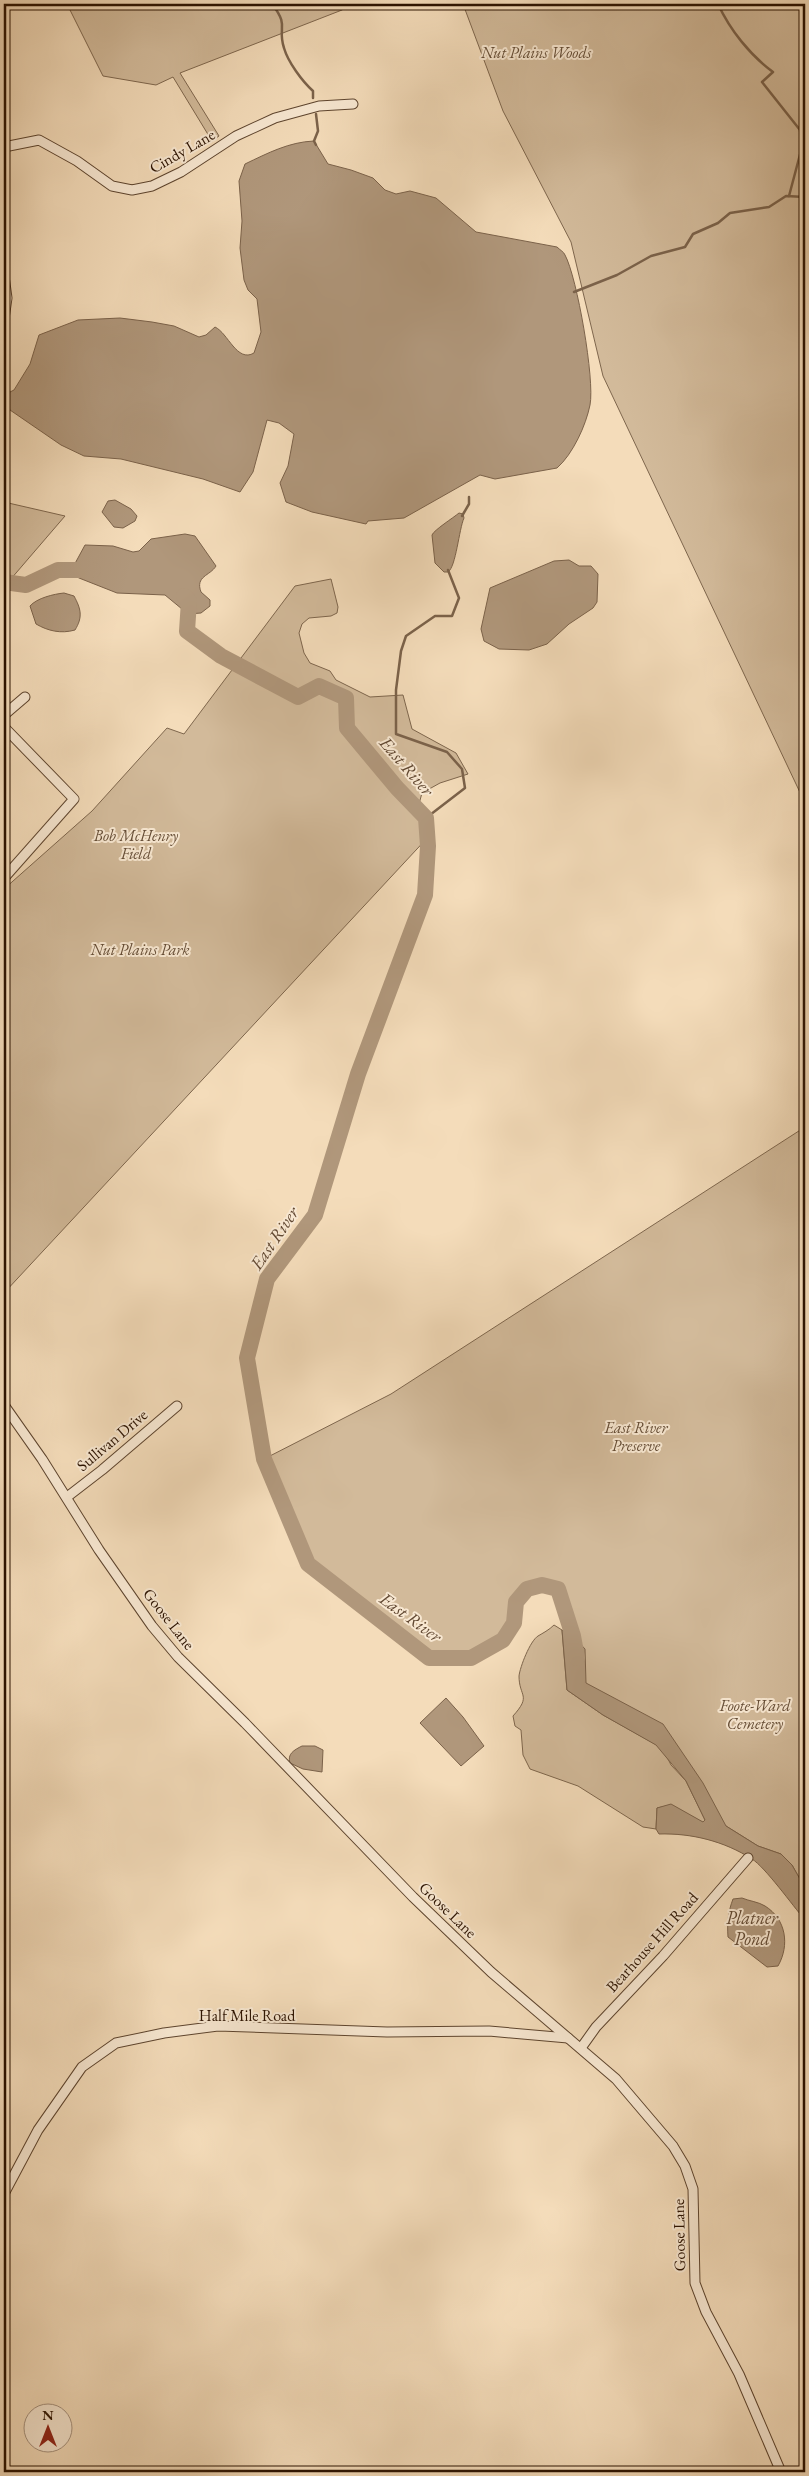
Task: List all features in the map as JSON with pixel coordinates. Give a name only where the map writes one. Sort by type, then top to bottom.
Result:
[{"type":"street","name":"Cindy Lane","points":[[4,147],[39,140],[77,161],[112,186],[132,190],[152,186],[182,172],[236,136],[275,118],[318,106],[354,104]]},
{"type":"street","points":[[4,276],[7,298],[4,319]]},
{"type":"street","points":[[4,715],[24,697]]},
{"type":"street","points":[[4,727],[74,799],[4,878]]},
{"type":"street","name":"Goose Lane","points":[[4,1405],[67,1497],[99,1550],[152,1626],[178,1657],[245,1722],[413,1897],[491,1972],[616,2079],[673,2146],[685,2166],[693,2189],[696,2283],[706,2312],[739,2374],[781,2472]]},
{"type":"street","name":"Sullivan Drive","points":[[67,1497],[102,1470],[177,1406]]},
{"type":"street","name":"Bearhouse Hill Road","points":[[581,2048],[596,2027],[663,1956],[748,1858]]},
{"type":"street","name":"Half Mile Road","points":[[4,2194],[38,2130],[82,2067],[116,2043],[164,2033],[218,2026],[386,2032],[489,2031],[569,2038]]},
{"type":"green space","points":[[67,4],[350,4],[342,10],[180,73],[219,136],[212,141],[173,77],[156,85],[103,76]]},
{"type":"green space","name":"Nut Plains Woods","points":[[463,4],[805,4],[805,803],[603,376],[571,242],[503,111]]},
{"type":"green space","points":[[4,502],[65,516],[4,587]]},
{"type":"green space","name":"Nut Plains Park","points":[[331,579],[338,607],[337,613],[331,616],[309,618],[302,624],[299,633],[304,653],[310,663],[330,671],[336,680],[370,697],[403,695],[412,729],[456,753],[468,774],[440,783],[422,793],[419,804],[430,835],[4,1293],[4,889],[92,811],[167,728],[184,734],[295,586]]},
{"type":"green space","name":"East River Preserve","points":[[805,1127],[805,1888],[792,1865],[781,1854],[758,1846],[726,1826],[713,1825],[692,1782],[666,1755],[671,1765],[686,1781],[705,1820],[704,1823],[671,1805],[657,1808],[656,1829],[643,1827],[578,1786],[530,1769],[523,1755],[521,1730],[515,1726],[513,1716],[523,1700],[519,1676],[523,1661],[532,1643],[538,1636],[554,1625],[562,1630],[567,1690],[603,1715],[655,1744],[634,1721],[602,1703],[580,1686],[570,1655],[573,1636],[558,1589],[542,1585],[527,1589],[516,1602],[514,1623],[503,1640],[471,1658],[429,1658],[308,1564],[264,1459],[391,1394]]},
{"type":"water","points":[[314,141],[328,164],[373,178],[385,190],[396,194],[410,191],[436,198],[476,232],[557,247],[564,253],[570,267],[580,306],[591,392],[590,405],[582,430],[568,455],[557,468],[495,479],[480,475],[404,518],[368,521],[366,524],[312,512],[286,502],[280,483],[288,466],[294,434],[279,423],[267,420],[253,472],[240,492],[203,479],[121,459],[84,456],[61,445],[8,408],[7,401],[10,392],[14,390],[30,364],[39,335],[78,320],[120,318],[152,322],[174,326],[199,337],[206,335],[215,327],[220,330],[238,351],[248,355],[254,353],[261,332],[257,299],[248,290],[244,280],[240,248],[242,221],[239,181],[245,164],[287,146]]},
{"type":"water","points":[[115,500],[131,509],[137,516],[135,521],[123,528],[114,527],[102,512],[108,501]]},
{"type":"water","points":[[459,513],[463,514],[464,518],[455,556],[451,569],[448,572],[444,572],[435,563],[432,535]]},
{"type":"water","points":[[185,534],[195,536],[216,566],[200,583],[201,592],[210,600],[210,606],[201,613],[188,614],[165,595],[117,593],[74,575],[72,569],[85,545],[113,546],[133,552],[139,551],[151,539]]},
{"type":"water","points":[[569,560],[579,566],[591,566],[598,574],[597,602],[593,608],[569,624],[547,644],[529,650],[499,649],[484,641],[481,629],[490,588],[554,561]]},
{"type":"water","points":[[64,593],[74,596],[80,609],[80,617],[75,630],[55,631],[36,624],[30,606],[51,595]]},
{"type":"water","points":[[562,1630],[573,1636],[585,1649],[586,1683],[663,1724],[703,1783],[726,1826],[758,1846],[781,1854],[792,1865],[805,1888],[805,1920],[758,1863],[752,1859],[730,1847],[707,1839],[659,1834],[656,1829],[657,1808],[671,1804],[703,1822],[705,1820],[686,1781],[656,1745],[603,1715],[567,1690]]},
{"type":"water","points":[[446,1698],[463,1717],[484,1746],[461,1766],[420,1723]]},
{"type":"water","points":[[302,1746],[315,1746],[323,1750],[322,1772],[303,1769],[290,1763],[290,1755]]},
{"type":"water","name":"Platner Pond","points":[[742,1898],[765,1906],[772,1911],[782,1925],[785,1941],[782,1958],[778,1966],[767,1967],[728,1937],[728,1918],[733,1899]]},
{"type":"waterway","points":[[272,4],[282,22],[282,41],[286,53],[296,71],[313,91],[313,98]]},
{"type":"waterway","points":[[718,4],[728,23],[741,41],[756,58],[773,72],[762,82],[800,130],[802,147],[789,196]]},
{"type":"waterway","points":[[316,114],[318,131],[314,141],[316,145]]},
{"type":"waterway","points":[[574,292],[617,275],[651,256],[685,247],[693,234],[718,223],[730,213],[769,207],[786,196],[805,197]]},
{"type":"waterway","points":[[462,516],[469,504],[469,497]]},
{"type":"waterway","name":"East River","points":[[4,582],[26,585],[58,570],[93,570]]},
{"type":"waterway","points":[[426,818],[465,788],[462,769],[447,752],[396,734],[396,690],[401,651],[406,636],[435,616],[452,616],[459,598],[448,570]]},
{"type":"waterway","name":"East River","points":[[184,596],[189,601],[187,631],[221,656],[298,697],[319,686],[346,698],[347,728],[397,788],[426,818],[428,846],[425,895],[358,1074],[315,1215],[267,1279],[247,1358],[264,1459],[308,1564],[429,1658],[471,1658],[503,1640],[514,1623],[516,1602],[527,1589],[542,1585],[558,1589],[573,1636],[577,1658]]},
{"type":"park label","name":"Bob McHenry Field","points":[[136,844]]},
{"type":"park label","name":"Foote-Ward Cemetery","points":[[755,1714]]}]
